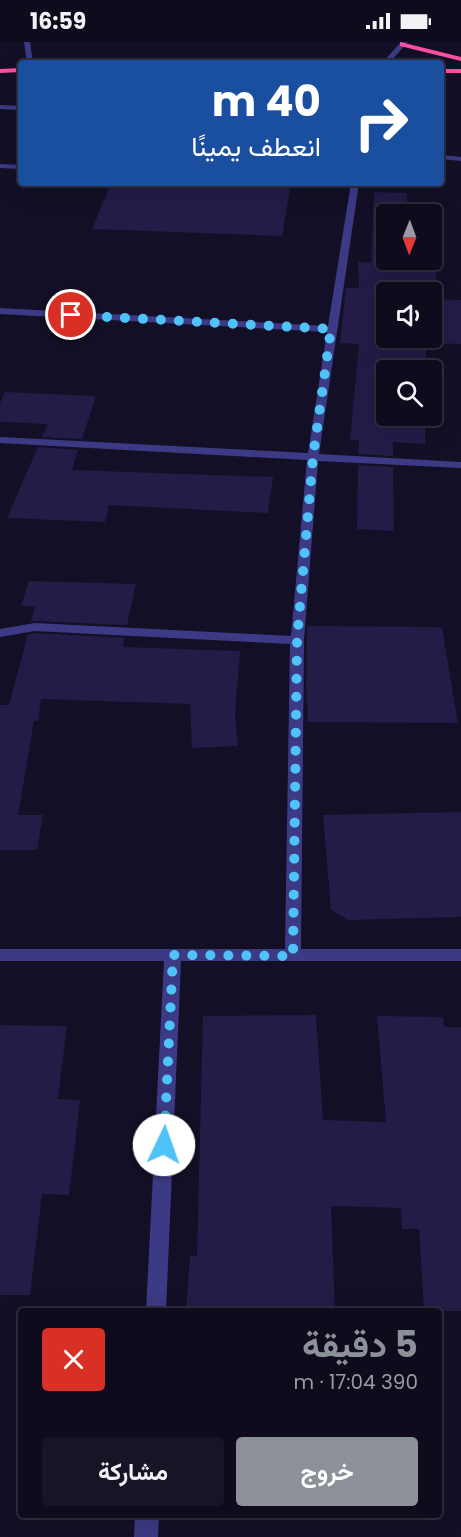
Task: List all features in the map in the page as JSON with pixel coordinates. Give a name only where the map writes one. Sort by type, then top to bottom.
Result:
[{"type":"highway","points":[[404,43],[461,59]]},
{"type":"highway","points":[[444,64],[461,65]]},
{"type":"highway","points":[[0,71],[18,70]]},
{"type":"highway","points":[[444,71],[461,71]]},
{"type":"highway","points":[[0,78],[18,77]]},
{"type":"street","points":[[27,42],[30,60]]},
{"type":"street","points":[[388,60],[404,43]]},
{"type":"street","points":[[0,107],[18,108]]},
{"type":"street","points":[[444,157],[461,159]]},
{"type":"street","points":[[0,166],[18,167]]},
{"type":"street","points":[[293,956],[297,640],[313,457],[355,186]]},
{"type":"street","points":[[0,311],[331,329]]},
{"type":"street","points":[[0,440],[461,465]]},
{"type":"street","points":[[0,633],[35,627],[297,640]]},
{"type":"street","points":[[0,955],[461,955]]},
{"type":"street","points":[[156,1308],[173,955]]},
{"type":"street","points":[[146,1537],[147,1518]]},
{"type":"building","points":[[110,186],[290,188],[282,236],[92,229]]},
{"type":"building","points":[[374,192],[407,193],[407,204],[376,204],[376,270],[436,270],[436,282],[376,282],[376,348],[426,348],[426,360],[376,360],[376,426],[425,426],[425,444],[393,442],[393,456],[358,454],[359,440],[350,440],[359,344],[340,343],[346,288],[359,288],[358,262],[371,263]]},
{"type":"building","points":[[442,299],[461,300],[461,344],[442,343]]},
{"type":"building","points":[[5,392],[96,396],[82,439],[42,437],[48,424],[0,422],[0,403]]},
{"type":"building","points":[[38,447],[78,450],[72,470],[273,477],[268,513],[109,505],[105,522],[7,518]]},
{"type":"building","points":[[358,465],[393,467],[394,531],[357,529]]},
{"type":"building","points":[[29,581],[136,584],[127,625],[31,621],[35,607],[21,606]]},
{"type":"building","points":[[307,626],[442,627],[458,723],[308,722]]},
{"type":"building","points":[[28,634],[124,638],[123,647],[240,651],[235,714],[238,746],[192,748],[190,704],[41,699],[38,721],[34,721],[18,815],[43,815],[37,850],[0,850],[0,705],[9,705]]},
{"type":"building","points":[[461,812],[461,917],[348,920],[331,910],[323,815]]},
{"type":"building","points":[[316,1015],[323,1120],[386,1122],[377,1016],[443,1017],[444,1027],[461,1027],[461,1311],[424,1308],[419,1229],[402,1229],[401,1208],[331,1206],[335,1308],[186,1308],[190,1256],[197,1256],[203,1016]]},
{"type":"building","points":[[0,1025],[67,1026],[58,1099],[80,1100],[69,1195],[42,1194],[30,1295],[0,1295]]},
{"type":"route","points":[[71,315],[331,329],[313,457],[297,640],[293,956],[173,955],[164,1145]]}]
